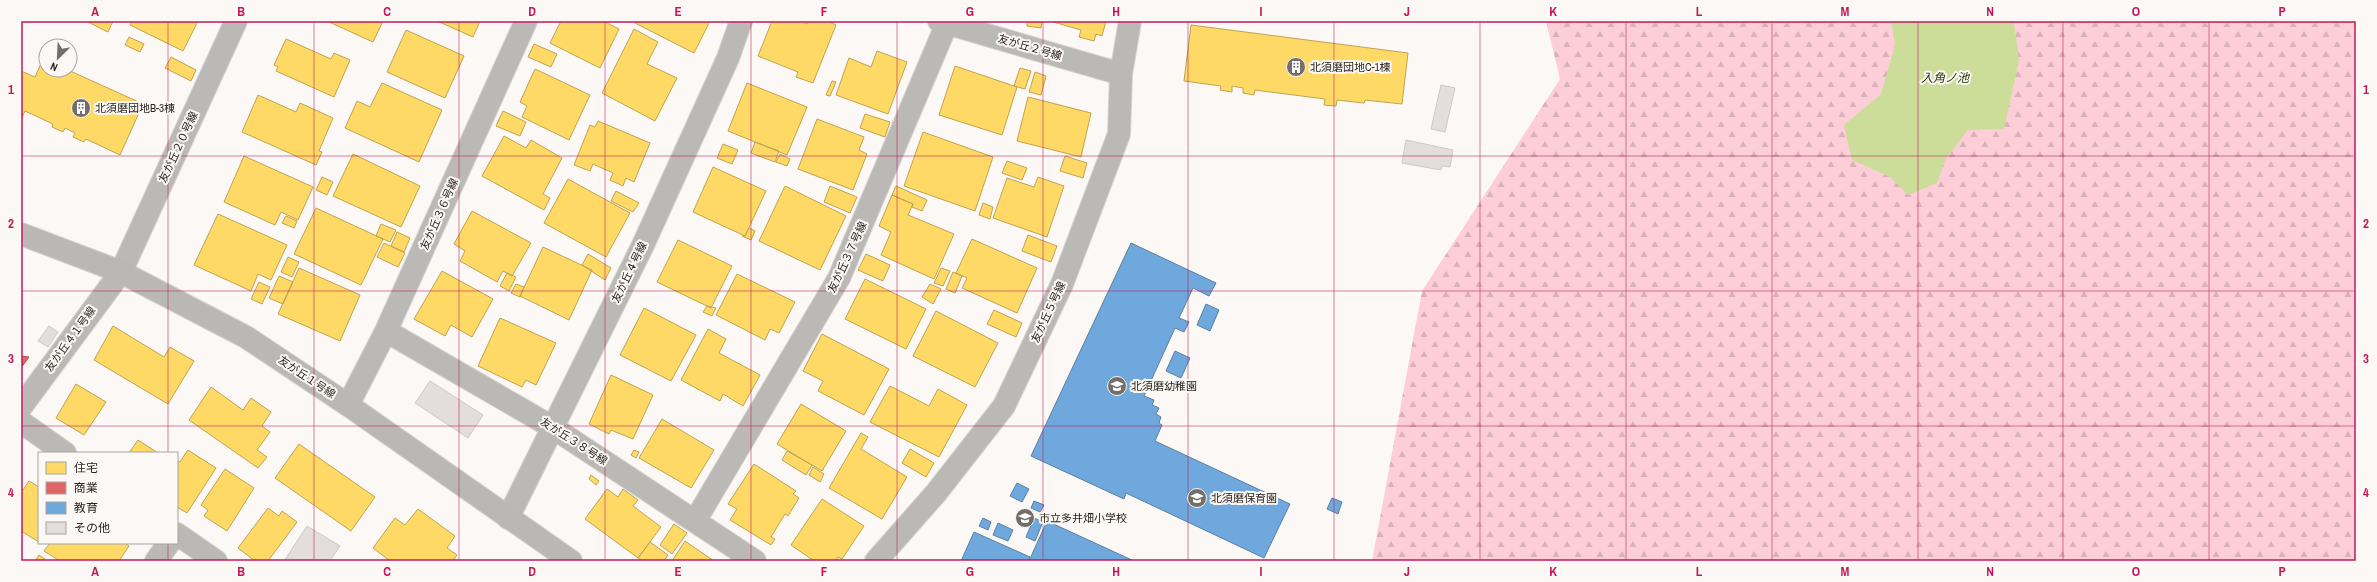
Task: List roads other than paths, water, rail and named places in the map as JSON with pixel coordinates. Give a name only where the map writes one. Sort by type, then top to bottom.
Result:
[{"type":"street","name":"友が丘２０号線","points":[[121,272],[236,21]]},
{"type":"street","name":"友が丘３６号線","points":[[348,405],[386,331],[526,21]]},
{"type":"street","name":"友が丘４号線","points":[[508,518],[552,426],[643,245],[728,58],[741,21]]},
{"type":"street","name":"友が丘５号線","points":[[876,561],[936,493],[1004,406],[1062,284],[1119,134],[1121,74],[1130,21]]},
{"type":"street","name":"友が丘２号線","points":[[945,22],[1121,74]]},
{"type":"street","name":"友が丘３７号線","points":[[696,521],[839,278],[945,22]]},
{"type":"street","name":"友が丘１号線","points":[[21,234],[121,272],[246,337],[348,405],[571,561]]},
{"type":"street","name":"友が丘４１号線","points":[[21,407],[121,272]]},
{"type":"street","name":"友が丘３８号線","points":[[386,331],[552,426],[756,561]]},
{"type":"street","points":[[21,422],[64,452]]},
{"type":"street","points":[[178,535],[216,561]]},
{"type":"street","points":[[156,561],[168,544]]},
{"type":"water","name":"入角ノ池","points":[[1891,21],[2019,21],[2014,23],[2019,60],[2004,129],[1968,130],[1946,158],[1937,183],[1908,195],[1890,177],[1852,160],[1844,125],[1881,94],[1895,45]]},
{"type":"place","name":"北須磨団地C-1棟","points":[[1296,67]]},
{"type":"place","name":"北須磨団地B-3棟","points":[[81,108]]},
{"type":"place","name":"北須磨幼稚園","points":[[1117,386]]},
{"type":"place","name":"北須磨保育園","points":[[1197,498]]},
{"type":"place","name":"市立多井畑小学校","points":[[1025,518]]}]
